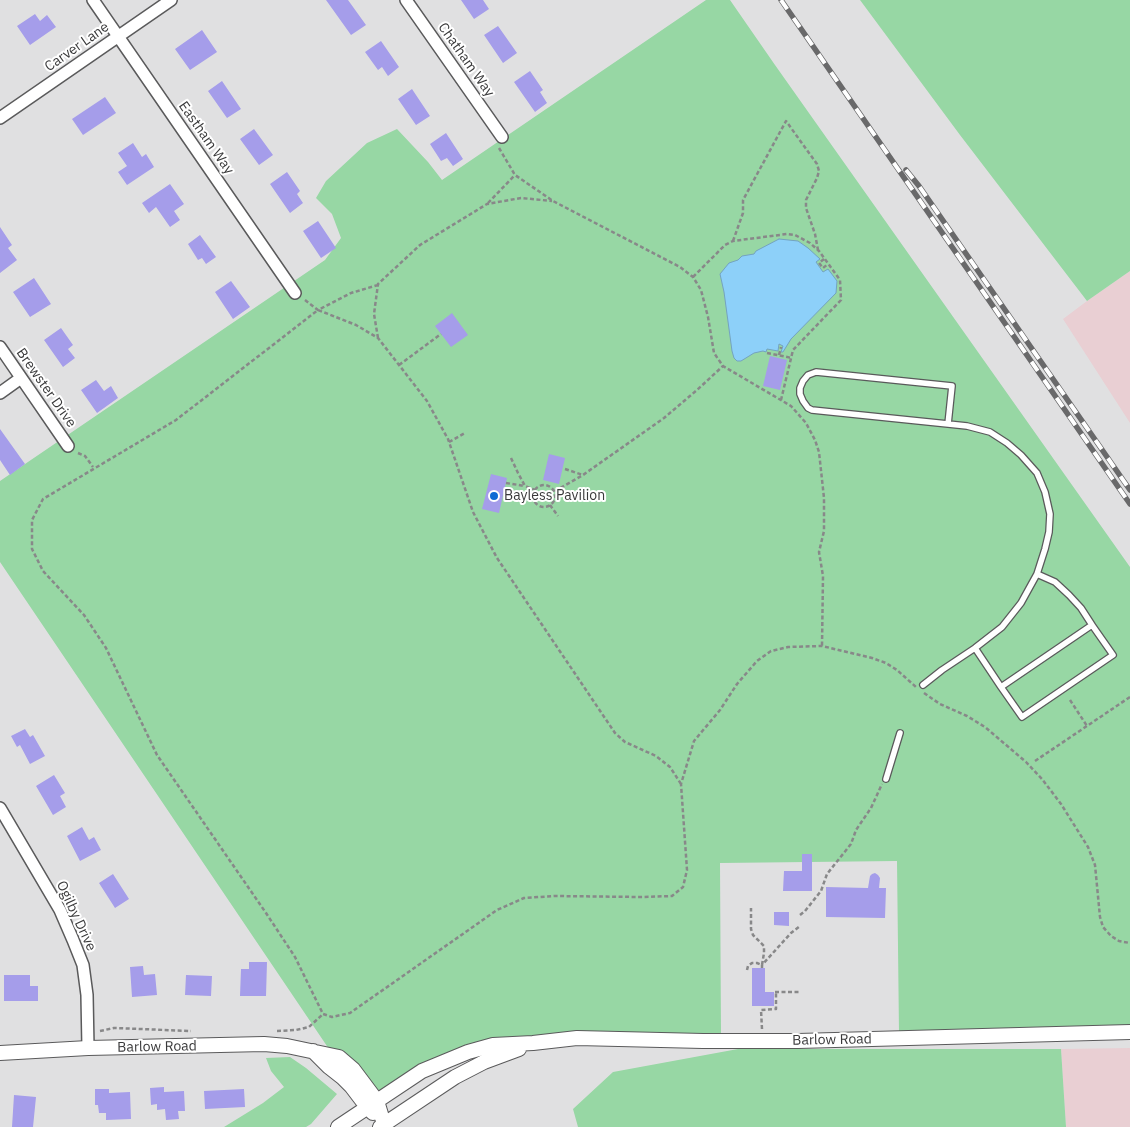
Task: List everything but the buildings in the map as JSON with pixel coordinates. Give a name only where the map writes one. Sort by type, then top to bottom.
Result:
[{"type":"street","name":"Eastham Way","points":[[93,0],[295,293]]},
{"type":"street","name":"Carver Lane","points":[[0,118],[171,0]]},
{"type":"street","name":"Chatham Way","points":[[406,0],[502,137]]},
{"type":"street","name":"Brewster Drive","points":[[0,347],[68,446]]},
{"type":"street","points":[[0,393],[21,378]]},
{"type":"street","name":"Ogilby Drive","points":[[0,808],[60,910],[83,966],[87,996],[88,1048]]},
{"type":"street","name":"Barlow Road","points":[[372,1104],[422,1071],[468,1052],[493,1045],[577,1038],[762,1041],[1130,1032]]},
{"type":"street","name":"Barlow Road","points":[[0,1052],[264,1044],[287,1046],[339,1057],[353,1069],[382,1125],[455,1077],[484,1062],[534,1043]]},
{"type":"street","points":[[338,1127],[372,1104]]},
{"type":"lane","points":[[923,685],[1002,627],[1021,603],[1037,574],[1049,532],[1050,514],[1046,492],[1037,473],[1021,455],[1008,443],[990,432],[967,426],[812,410],[803,401],[800,388],[808,375],[816,372],[952,386],[948,424]]},
{"type":"lane","points":[[975,648],[1022,717],[1113,655],[1069,594],[1055,582],[1037,574]]},
{"type":"lane","points":[[1001,687],[1092,625]]},
{"type":"lane","points":[[886,779],[900,732]]},
{"type":"path","points":[[733,241],[743,213],[743,200],[786,121],[817,164],[819,171],[806,200],[806,208],[819,251]]},
{"type":"path","points":[[502,137],[499,148],[515,175],[553,201],[680,267],[693,276],[701,290],[708,316],[714,353],[723,366],[791,406],[806,423],[819,452],[824,498],[824,531],[819,552],[823,576],[822,646]]},
{"type":"path","points":[[515,175],[487,204],[420,245],[378,284],[351,294],[318,310],[176,420],[43,499],[32,520],[32,549],[44,571],[84,615],[106,648],[156,755],[295,957],[323,1014],[332,1017],[350,1013],[497,910],[524,898],[555,896],[672,896],[683,887],[687,870],[682,784],[694,741],[757,661],[771,651],[788,647],[822,646],[886,663],[928,697],[985,727],[1026,762],[1056,798],[1088,847],[1096,865],[1100,917],[1103,927],[1111,936],[1120,941],[1130,943]]},
{"type":"path","points":[[487,204],[521,198],[553,201]]},
{"type":"path","points":[[693,276],[725,245],[733,241],[787,234],[804,238],[819,251],[840,280],[841,300],[793,350],[781,400]]},
{"type":"path","points":[[824,259],[820,263],[823,268],[828,264]]},
{"type":"path","points":[[378,284],[374,314],[378,338]]},
{"type":"path","points":[[295,293],[318,310],[356,325],[378,338],[427,400],[449,442],[473,512],[497,558],[615,734],[625,742],[656,756],[670,767],[682,784]]},
{"type":"path","points":[[399,365],[441,334]]},
{"type":"path","points":[[779,355],[781,347]]},
{"type":"path","points":[[767,353],[792,358]]},
{"type":"path","points":[[555,491],[583,475],[664,418],[723,366]]},
{"type":"path","points":[[449,442],[465,433]]},
{"type":"path","points":[[68,446],[85,456],[94,468]]},
{"type":"path","points":[[511,458],[525,486]]},
{"type":"path","points":[[565,469],[583,475]]},
{"type":"path","points":[[550,486],[551,482]]},
{"type":"path","points":[[506,484],[525,486],[535,490]]},
{"type":"path","points":[[542,485],[550,486],[555,491],[555,500],[550,505],[544,507],[537,504],[533,495],[535,490],[542,485]]},
{"type":"path","points":[[550,505],[558,516]]},
{"type":"path","points":[[1035,761],[1130,697]]},
{"type":"path","points":[[1070,700],[1087,726]]},
{"type":"path","points":[[800,915],[821,891],[827,874],[851,844],[856,830],[872,808],[880,787],[886,779]]},
{"type":"path","points":[[751,908],[751,929],[753,935],[764,946],[762,967]]},
{"type":"path","points":[[762,967],[791,933],[800,926]]},
{"type":"path","points":[[747,970],[748,966],[752,963],[757,963],[762,967]]},
{"type":"path","points":[[762,1041],[761,1008],[776,1009],[775,992],[801,992]]},
{"type":"path","points":[[273,1032],[309,1027],[323,1014]]},
{"type":"path","points":[[88,1033],[114,1028],[191,1032]]},
{"type":"shaded area","points":[[1130,271],[1130,423],[1063,319]]},
{"type":"shaded area","points":[[1130,1048],[1130,1127],[1066,1127],[1061,1049]]},
{"type":"green space","points":[[706,0],[730,0],[1130,567],[1130,1028],[899,1033],[897,861],[720,863],[721,1036],[490,1042],[377,1101],[333,1055],[0,562],[0,481],[325,260],[341,238],[332,214],[316,198],[326,181],[367,143],[397,129],[442,180]]},
{"type":"green space","points":[[860,0],[1130,0],[1130,271],[1087,301]]},
{"type":"green space","points":[[738,1049],[1061,1049],[1066,1127],[578,1127],[573,1109],[613,1072]]},
{"type":"green space","points":[[290,1057],[337,1094],[311,1124],[306,1127],[224,1127],[263,1103],[284,1087],[271,1071],[266,1058]]},
{"type":"water","points":[[779,239],[798,241],[820,259],[816,262],[823,272],[828,269],[837,281],[836,293],[791,339],[783,352],[781,352],[783,346],[779,344],[778,351],[767,349],[766,352],[754,353],[741,361],[737,361],[732,351],[720,274],[729,263],[738,260],[742,256],[754,254],[756,251]]},
{"type":"railway","points":[[781,0],[1130,504]]},
{"type":"railway","points":[[906,170],[1130,490]]},
{"type":"place","name":"Bayless Pavilion","points":[[494,496]]}]
